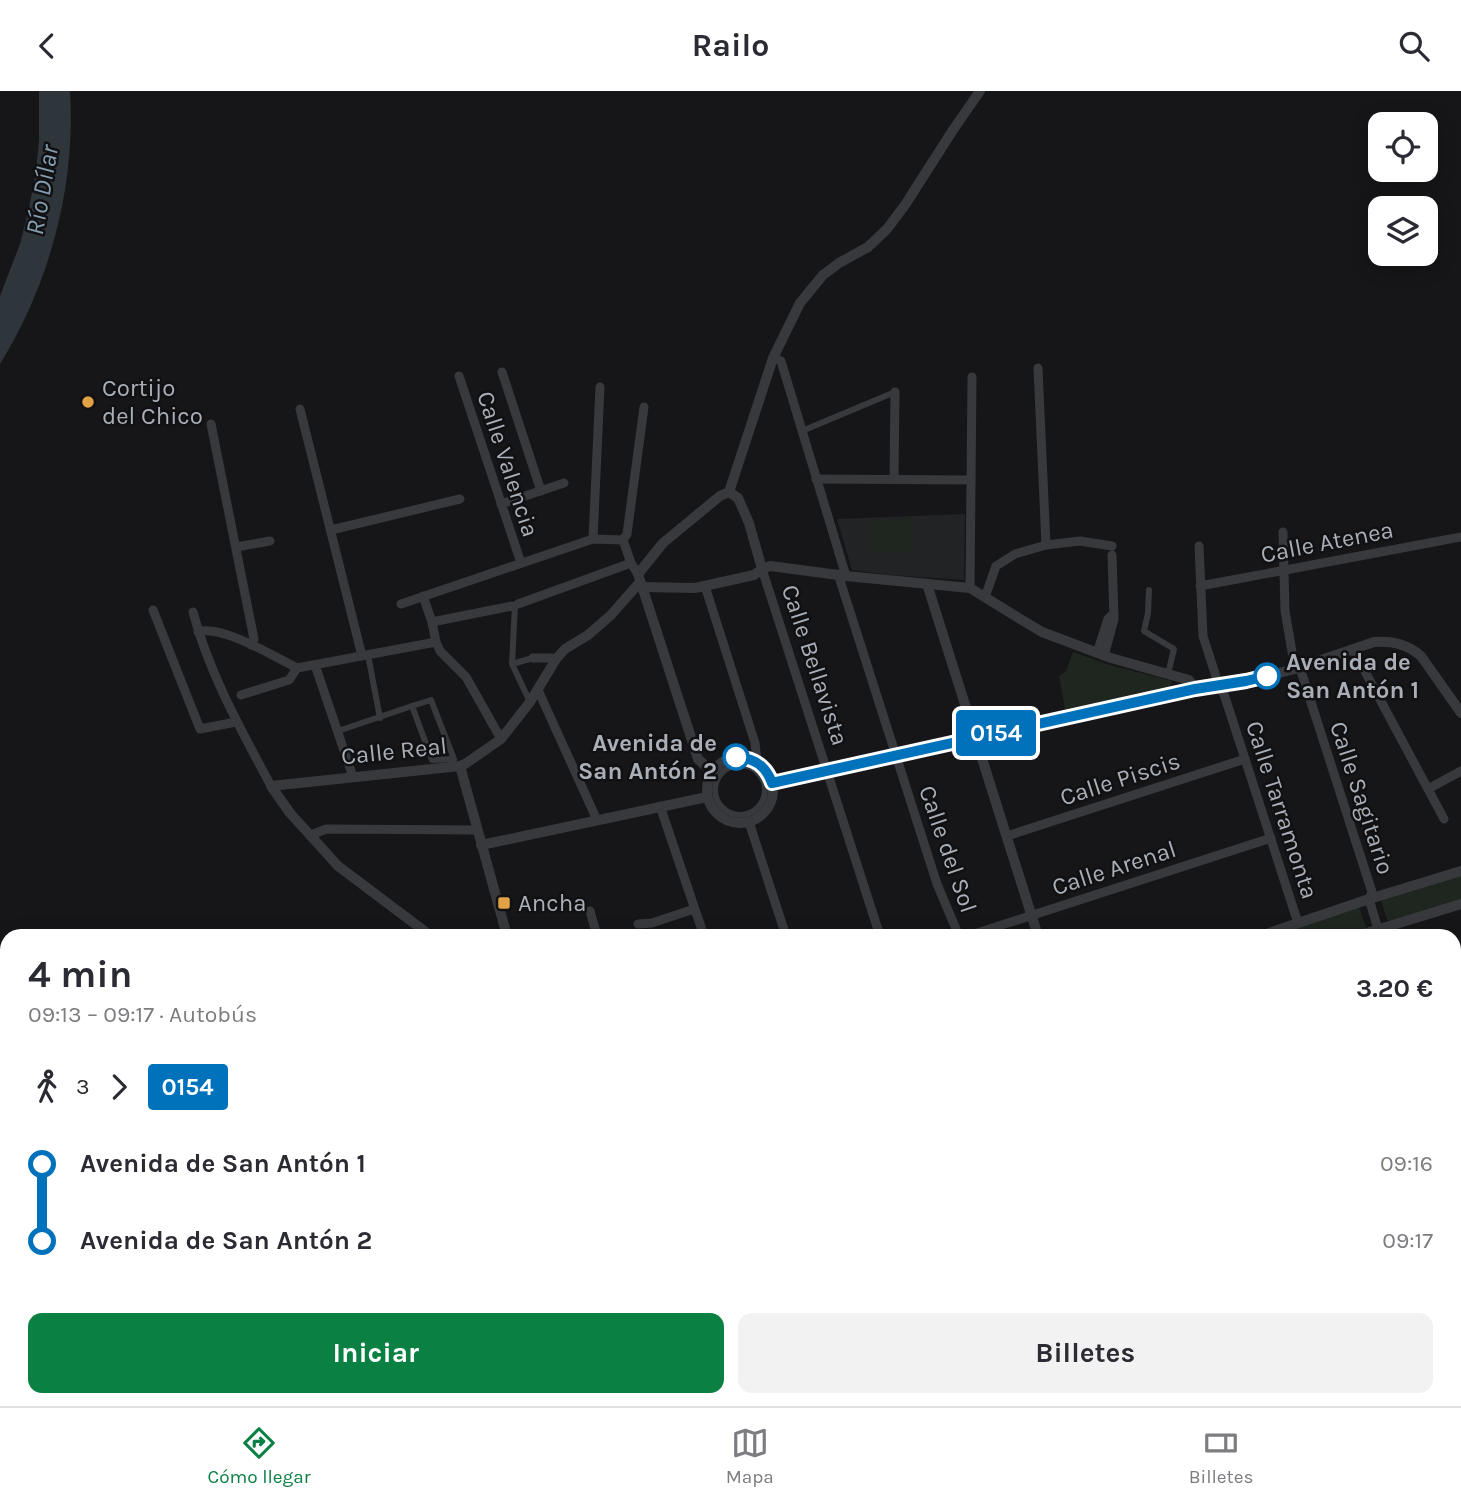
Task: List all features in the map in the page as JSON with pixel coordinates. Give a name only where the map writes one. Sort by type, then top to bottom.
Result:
[{"type":"street","points":[[729,492],[773,358],[800,303],[823,275],[867,247],[887,229],[980,91]]},
{"type":"street","name":"Calle del Sol","points":[[773,358],[781,362],[897,757],[937,884],[955,929]]},
{"type":"street","points":[[1038,368],[1046,545]]},
{"type":"street","points":[[502,372],[541,491]]},
{"type":"street","name":"Calle Valencia","points":[[459,376],[521,563]]},
{"type":"street","points":[[970,588],[972,377]]},
{"type":"street","points":[[593,539],[600,387]]},
{"type":"street","points":[[802,431],[895,392],[894,479]]},
{"type":"street","points":[[622,540],[627,534],[644,407]]},
{"type":"street","points":[[300,409],[380,718]]},
{"type":"street","points":[[211,424],[254,639],[251,645]]},
{"type":"street","points":[[817,479],[971,480]]},
{"type":"street","points":[[501,504],[564,483]]},
{"type":"street","name":"Calle Bellavista","points":[[729,492],[738,498],[749,523],[878,929]]},
{"type":"street","name":"Calle Real","points":[[271,786],[460,766],[501,739],[530,702],[556,659],[565,649],[588,635],[611,615],[640,581],[663,543],[720,496],[729,492]]},
{"type":"street","points":[[331,530],[460,499]]},
{"type":"street","name":"Calle Sagitario","points":[[1283,532],[1285,611],[1297,669],[1372,892],[1368,899],[1378,929]]},
{"type":"street","name":"Calle Atenea","points":[[1200,586],[1461,537]]},
{"type":"street","points":[[401,604],[593,539],[622,540]]},
{"type":"street","points":[[622,540],[640,581],[698,759],[712,772]]},
{"type":"street","points":[[236,547],[270,541]]},
{"type":"street","points":[[985,597],[996,566],[1015,554],[1046,545],[1080,541],[1112,550],[1114,619],[1101,654]]},
{"type":"street","name":"Calle Tarramonta","points":[[1199,546],[1203,636],[1298,923]]},
{"type":"street","points":[[432,622],[515,605],[631,563]]},
{"type":"street","points":[[640,581],[695,588],[754,575],[770,566],[970,588],[1042,632],[1101,654],[1189,680],[1195,689]]},
{"type":"street","points":[[927,584],[1036,929]]},
{"type":"street","points":[[705,586],[755,743],[757,761]]},
{"type":"street","points":[[1149,590],[1144,631],[1174,649],[1168,674]]},
{"type":"street","points":[[423,596],[440,651],[466,677],[501,739]]},
{"type":"street","points":[[515,605],[512,664],[530,702]]},
{"type":"street","points":[[153,610],[200,729],[236,722]]},
{"type":"street","points":[[193,612],[207,657],[236,722],[271,786],[290,813],[338,866],[422,929]]},
{"type":"street","points":[[198,632],[219,632],[297,668],[436,642]]},
{"type":"street","points":[[772,783],[1195,689],[1246,681],[1297,669],[1374,642],[1401,643],[1422,656],[1461,713]]},
{"type":"street","points":[[1353,649],[1444,819]]},
{"type":"street","points":[[512,664],[533,658],[556,659]]},
{"type":"street","points":[[315,665],[354,777]]},
{"type":"street","points":[[241,695],[289,680],[297,668]]},
{"type":"street","points":[[538,690],[597,820]]},
{"type":"street","points":[[338,731],[412,706],[431,701],[454,759],[432,761],[412,706]]},
{"type":"street","points":[[736,757],[757,761],[764,767],[772,783],[769,806],[758,818],[749,822],[724,819],[710,805],[708,781],[712,772],[720,764],[736,757]]},
{"type":"street","name":"Calle Piscis","points":[[1007,837],[1245,759]]},
{"type":"street","points":[[745,765],[759,773],[763,779],[765,795],[757,809],[742,815],[734,814],[721,806],[715,791],[716,783],[724,771],[730,767],[745,765]]},
{"type":"street","points":[[460,766],[505,929]]},
{"type":"street","points":[[1428,789],[1461,771]]},
{"type":"street","points":[[481,845],[708,797]]},
{"type":"street","points":[[660,806],[701,929]]},
{"type":"street","points":[[749,822],[784,929]]},
{"type":"street","points":[[311,835],[326,829],[477,830]]},
{"type":"street","name":"Calle Arenal","points":[[989,929],[1271,838]]},
{"type":"street","points":[[1280,929],[1461,871]]},
{"type":"street","points":[[1394,929],[1461,904]]},
{"type":"street","points":[[638,924],[652,923],[694,909]]},
{"type":"street","points":[[590,911],[595,929]]},
{"type":"shaded area","points":[[965,514],[964,580],[852,570],[837,519]]},
{"type":"shaded area","points":[[911,518],[913,551],[871,553],[869,521]]},
{"type":"shaded area","points":[[1073,652],[1172,681],[1171,688],[1065,709],[1059,676],[1066,671]]},
{"type":"shaded area","points":[[1461,874],[1461,900],[1387,920],[1381,900]]},
{"type":"shaded area","points":[[1359,907],[1366,927],[1365,929],[1291,929]]},
{"type":"water","name":"Río Dílar","points":[[39,91],[70,91],[71,127],[64,198],[46,267],[33,301],[0,364],[0,296],[20,244],[29,208],[39,140]]},
{"type":"bus line","name":"0154","points":[[736,757],[757,761],[764,767],[772,783],[1195,689],[1267,676]]},
{"type":"place","name":"Cortijo del Chico","points":[[88,402]]},
{"type":"place","name":"Avenida de San Antón 1","points":[[1267,676]]},
{"type":"place","name":"Avenida de San Antón 2","points":[[736,757]]},
{"type":"place","name":"Ancha","points":[[504,903]]}]
